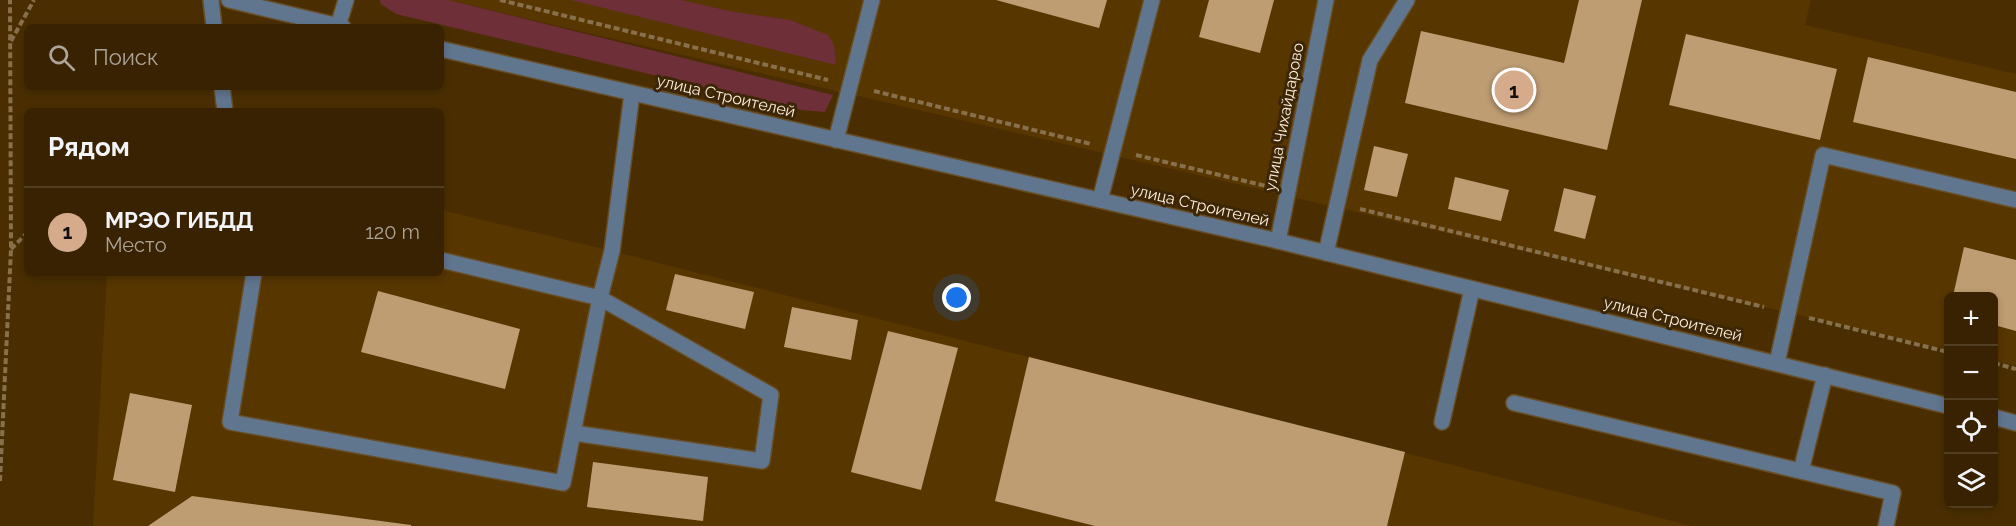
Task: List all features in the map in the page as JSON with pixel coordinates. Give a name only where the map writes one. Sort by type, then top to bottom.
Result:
[{"type":"street","points":[[211,0],[214,24]]},
{"type":"street","points":[[229,0],[331,24]]},
{"type":"street","points":[[340,24],[346,0]]},
{"type":"street","points":[[836,140],[872,0]]},
{"type":"street","points":[[1100,200],[1152,0]]},
{"type":"street","name":"улица Чихайдарово","points":[[1278,241],[1326,0]]},
{"type":"street","points":[[1326,253],[1370,60],[1407,0]]},
{"type":"street","name":"улица Строителей","points":[[444,50],[1278,241],[1944,405]]},
{"type":"street","points":[[222,90],[225,108]]},
{"type":"street","points":[[254,276],[230,422],[563,483],[600,298],[612,251],[632,93]]},
{"type":"street","points":[[1777,363],[1823,154],[2016,200]]},
{"type":"street","points":[[444,261],[600,298],[771,395],[762,461],[574,433]]},
{"type":"street","points":[[1442,422],[1472,289]]},
{"type":"street","points":[[1801,471],[1825,375]]},
{"type":"street","points":[[1514,403],[1893,493],[1886,526]]},
{"type":"street","points":[[1998,418],[2016,423]]},
{"type":"path","points":[[0,481],[11,249],[10,0]]},
{"type":"path","points":[[10,43],[34,0]]},
{"type":"path","points":[[500,0],[1287,191]]},
{"type":"path","points":[[1355,208],[1944,351]]},
{"type":"path","points":[[11,249],[24,236]]},
{"type":"path","points":[[1998,364],[2016,369]]},
{"type":"shaded area","points":[[380,0],[448,0],[833,95],[825,112],[801,110],[396,14],[381,4]]},
{"type":"shaded area","points":[[447,0],[1811,0],[1805,25],[2016,74],[2016,366],[1998,362],[1998,292],[1944,292],[1944,349]]},
{"type":"shaded area","points":[[571,0],[681,0],[734,12],[790,20],[828,35],[834,45],[836,65]]},
{"type":"shaded area","points":[[444,211],[612,251],[1692,526],[93,526],[107,276],[444,276]]},
{"type":"building","points":[[996,0],[1107,0],[1099,28]]},
{"type":"building","points":[[1209,0],[1274,0],[1260,53],[1199,37]]},
{"type":"building","points":[[1579,0],[1642,0],[1607,150],[1405,103],[1421,31],[1564,63]]},
{"type":"building","points":[[1686,34],[1837,69],[1820,140],[1669,105]]},
{"type":"building","points":[[1868,57],[2016,92],[2016,159],[1853,122]]},
{"type":"building","points":[[1374,146],[1408,154],[1397,197],[1364,190]]},
{"type":"building","points":[[1455,177],[1509,190],[1501,221],[1448,209]]},
{"type":"building","points":[[1564,188],[1596,196],[1585,239],[1554,231]]},
{"type":"building","points":[[1964,247],[2016,260],[2016,331],[1998,326],[1998,292],[1954,292]]},
{"type":"building","points":[[675,274],[754,292],[745,329],[666,310]]},
{"type":"building","points":[[378,291],[520,329],[505,389],[361,352]]},
{"type":"building","points":[[792,307],[858,320],[851,360],[784,347]]},
{"type":"building","points":[[888,331],[958,348],[921,490],[851,472]]},
{"type":"building","points":[[1029,357],[1405,452],[1387,526],[1095,526],[995,501]]},
{"type":"building","points":[[130,393],[192,405],[175,492],[113,480]]},
{"type":"building","points":[[593,462],[708,477],[703,521],[587,507]]},
{"type":"building","points":[[192,496],[411,525],[411,526],[148,526]]},
{"type":"place","name":"МРЭО ГИБДД","points":[[1514,90]]}]
